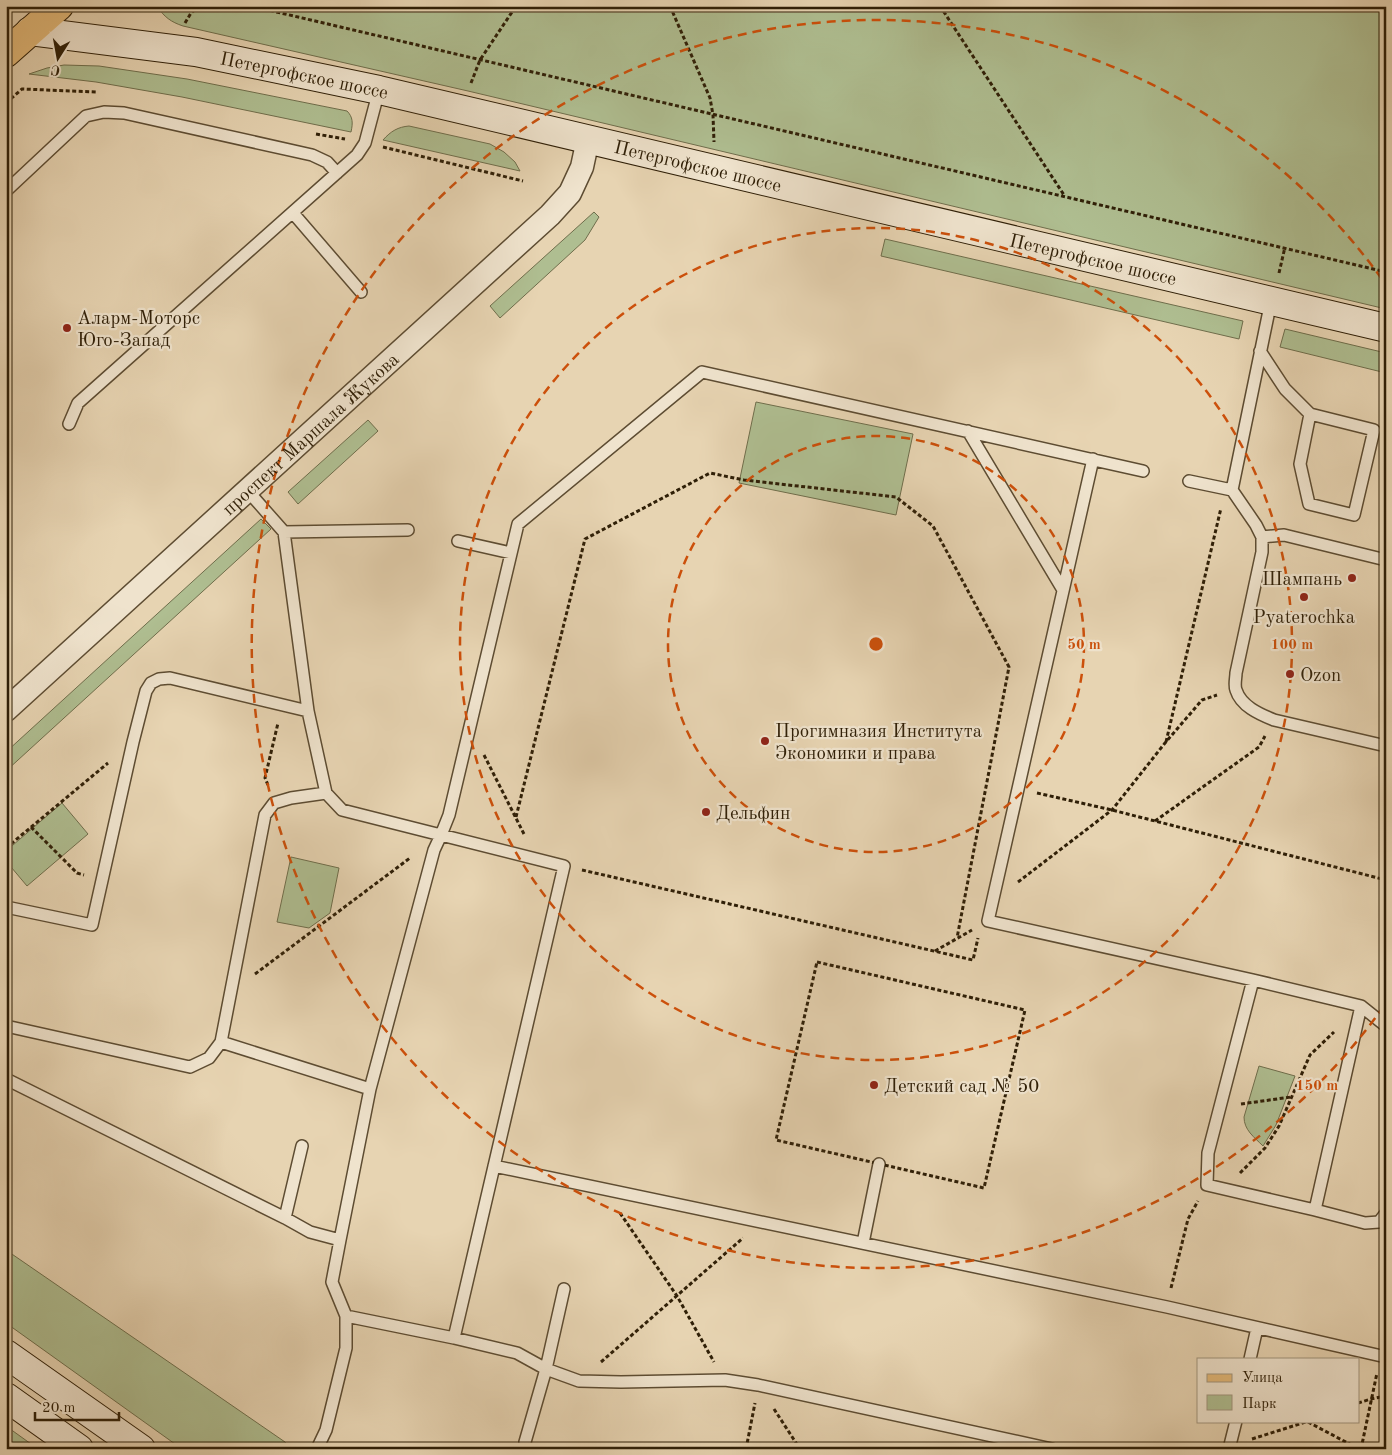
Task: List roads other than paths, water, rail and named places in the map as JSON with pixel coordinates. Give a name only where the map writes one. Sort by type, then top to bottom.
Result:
[{"type":"main road","points":[[6,53],[18,31],[59,6]]},
{"type":"street","name":"Петергофское шоссе","points":[[18,31],[196,52],[379,90],[1386,328]]},
{"type":"street","name":"проспект Маршала Жукова","points":[[6,710],[550,214],[570,193],[582,167],[588,139]]},
{"type":"street","points":[[6,1354],[140,1449]]},
{"type":"street","points":[[6,1397],[79,1449]]},
{"type":"lane","points":[[69,424],[78,403],[357,155],[365,143],[379,90]]},
{"type":"lane","points":[[6,191],[86,116],[104,112],[124,113],[312,155],[327,162],[337,173]]},
{"type":"lane","points":[[292,213],[361,292]]},
{"type":"lane","points":[[1232,490],[1271,301]]},
{"type":"lane","points":[[1260,351],[1285,389],[1310,414],[1374,430],[1354,515],[1309,504],[1300,464],[1310,414]]},
{"type":"lane","points":[[317,1449],[326,1430],[346,1348],[346,1316],[332,1282],[370,1089],[434,850],[449,815],[518,524],[702,372],[1143,471]]},
{"type":"lane","points":[[968,431],[1063,590]]},
{"type":"lane","points":[[1093,459],[988,921],[1362,1006],[1386,1026]]},
{"type":"lane","points":[[1189,481],[1232,490],[1262,537],[1262,552],[1236,673],[1235,689],[1243,703],[1258,714],[1274,720],[1386,746]]},
{"type":"lane","points":[[247,490],[284,532],[308,711],[326,793],[342,810],[564,866],[454,1338]]},
{"type":"lane","points":[[284,532],[408,530]]},
{"type":"lane","points":[[1262,537],[1284,535],[1386,560]]},
{"type":"lane","points":[[458,541],[511,553]]},
{"type":"lane","points":[[6,907],[92,925],[133,742],[146,691],[152,683],[170,678],[308,711]]},
{"type":"lane","points":[[6,1026],[190,1067],[209,1058],[221,1042],[265,815],[274,803],[291,798],[326,793]]},
{"type":"lane","points":[[1253,980],[1208,1153],[1207,1185],[1365,1223],[1379,1222],[1386,1213]]},
{"type":"lane","points":[[1315,1210],[1362,1006]]},
{"type":"lane","points":[[221,1042],[370,1089]]},
{"type":"lane","points":[[6,1080],[310,1232],[340,1240]]},
{"type":"lane","points":[[285,1218],[302,1146]]},
{"type":"lane","points":[[863,1243],[879,1164]]},
{"type":"lane","points":[[494,1166],[1166,1307],[1383,1356]]},
{"type":"lane","points":[[525,1442],[546,1369],[564,1289]]},
{"type":"lane","points":[[346,1316],[517,1353],[546,1369],[579,1381],[724,1380],[758,1385],[1052,1449]]},
{"type":"lane","points":[[1250,1358],[1257,1328]]},
{"type":"lane","points":[[1230,1447],[1236,1422]]},
{"type":"place","name":"Аларм-Моторс Юго-Запад","points":[[67,328]]},
{"type":"place","name":"Шампань","points":[[1352,578]]},
{"type":"place","name":"Pyaterochka","points":[[1304,597]]},
{"type":"place","name":"Ozon","points":[[1290,674]]},
{"type":"place","name":"Прогимназия Института Экономики и права","points":[[765,741]]},
{"type":"place","name":"Дельфин","points":[[706,812]]},
{"type":"place","name":"Детский сад № 50","points":[[874,1085]]}]
